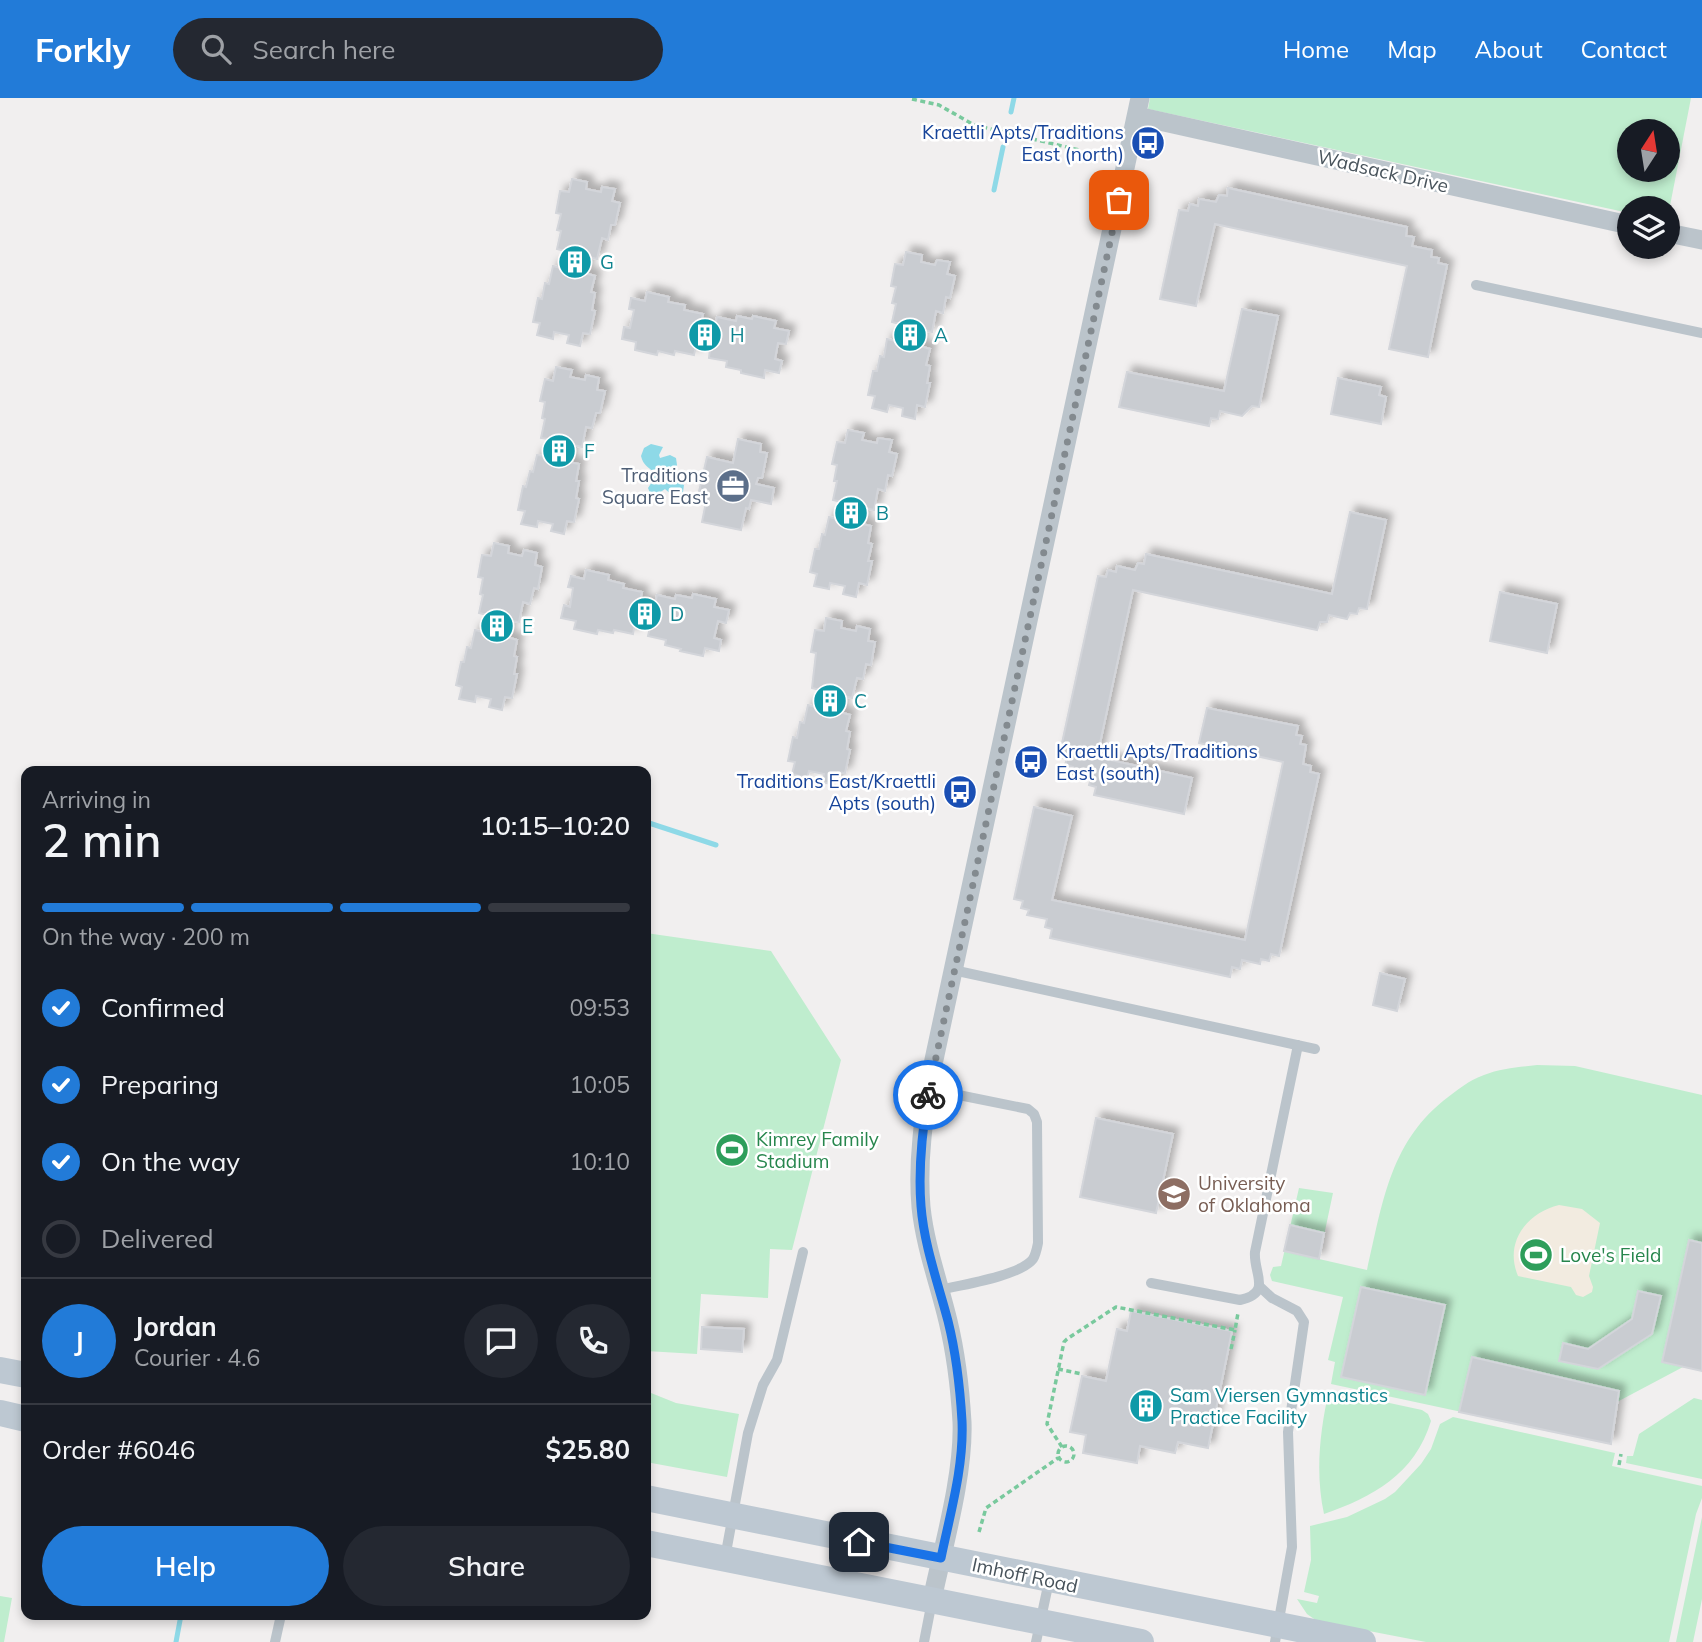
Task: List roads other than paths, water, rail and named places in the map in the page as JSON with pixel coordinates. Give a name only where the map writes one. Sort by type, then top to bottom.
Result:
[{"type":"main road","points":[[0,1370],[21,1374]]},
{"type":"main road","points":[[0,1413],[21,1418]]},
{"type":"main road","name":"Imhoff Road","points":[[651,1500],[1049,1580],[1276,1633],[1363,1642]]},
{"type":"main road","points":[[651,1544],[932,1600],[1038,1632],[1141,1642]]},
{"type":"street","name":"Wadsack Drive","points":[[1139,107],[1617,222]]},
{"type":"street","points":[[932,1600],[957,1481],[962,1425],[953,1345],[921,1208],[921,1153],[929,1089],[1139,107]]},
{"type":"street","points":[[1680,235],[1702,240]]},
{"type":"lane","points":[[1476,285],[1702,332]]},
{"type":"lane","points":[[953,970],[1315,1049]]},
{"type":"lane","points":[[1151,1283],[1240,1300],[1252,1296],[1259,1286],[1255,1252],[1298,1045]]},
{"type":"lane","points":[[929,1089],[1028,1109],[1037,1122],[1038,1243],[1033,1259],[1011,1272],[939,1290]]},
{"type":"lane","points":[[725,1559],[748,1433],[763,1385],[777,1360],[803,1252]]},
{"type":"lane","points":[[1259,1286],[1272,1298],[1297,1311],[1304,1322],[1288,1432],[1292,1546],[1276,1633]]},
{"type":"lane","points":[[1038,1632],[1049,1580]]},
{"type":"lane","points":[[924,1642],[932,1600]]},
{"type":"lane","points":[[275,1642],[280,1620]]},
{"type":"water","points":[[651,444],[663,447],[660,458],[670,455],[676,458],[677,465],[671,474],[684,485],[679,496],[673,496],[665,489],[656,495],[650,493],[648,488],[654,473],[646,466],[641,456],[644,448]]},
{"type":"waterway","points":[[1011,112],[1014,98]]},
{"type":"waterway","points":[[994,190],[1003,147]]},
{"type":"waterway","points":[[651,824],[716,845]]},
{"type":"waterway","points":[[176,1642],[180,1620]]},
{"type":"place","name":"Kraettli Apts/Traditions East (north)","points":[[1148,143]]},
{"type":"place","name":"G","points":[[575,262]]},
{"type":"place","name":"H","points":[[705,335]]},
{"type":"place","name":"A","points":[[910,335]]},
{"type":"place","name":"F","points":[[559,451]]},
{"type":"place","name":"Traditions Square East","points":[[733,486]]},
{"type":"place","name":"B","points":[[851,513]]},
{"type":"place","name":"D","points":[[645,614]]},
{"type":"place","name":"E","points":[[497,626]]},
{"type":"place","name":"C","points":[[830,701]]},
{"type":"place","name":"Kraettli Apts/Traditions East (south)","points":[[1031,762]]},
{"type":"place","name":"Traditions East/Kraettli Apts (south)","points":[[960,792]]},
{"type":"place","name":"Kimrey Family Stadium","points":[[732,1150]]},
{"type":"place","name":"University of Oklahoma","points":[[1174,1194]]},
{"type":"place","name":"Love's Field","points":[[1536,1255]]},
{"type":"place","name":"Sam Viersen Gymnastics Practice Facility","points":[[1146,1406]]}]
